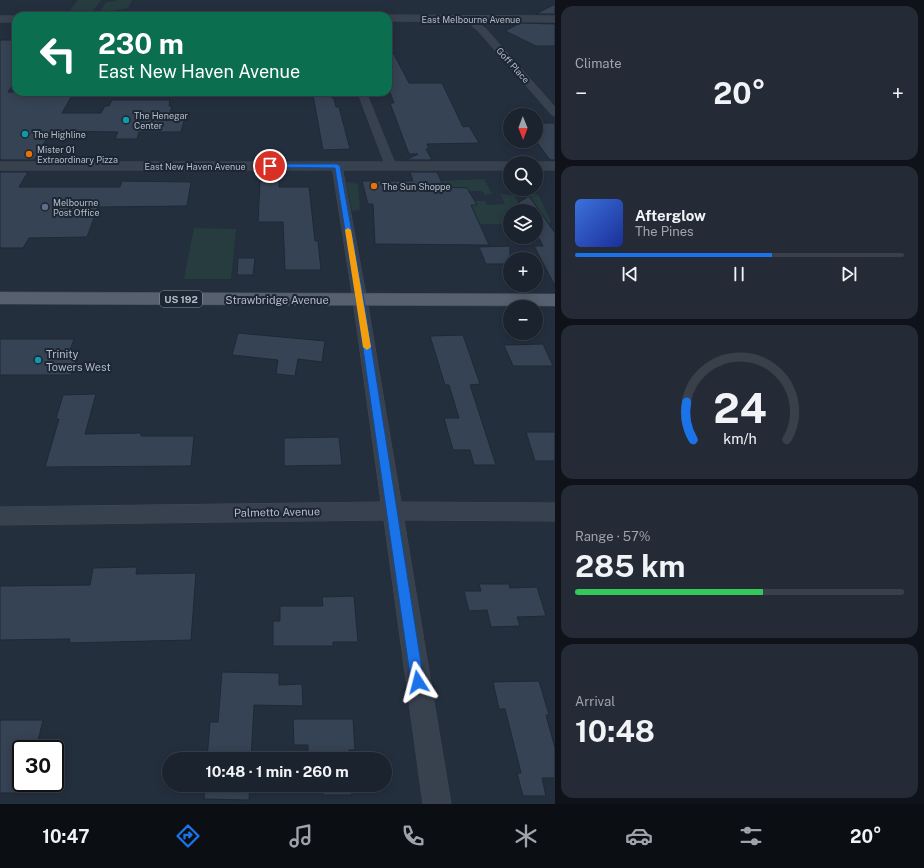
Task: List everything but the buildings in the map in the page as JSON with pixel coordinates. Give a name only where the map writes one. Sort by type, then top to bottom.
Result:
[{"type":"main road","name":"Strawbridge Avenue","points":[[0,298],[555,300]]},
{"type":"street","name":"East Melbourne Avenue","points":[[392,18],[555,18]]},
{"type":"street","points":[[0,19],[12,19]]},
{"type":"street","name":"Goff Place","points":[[468,19],[482,30],[555,112]]},
{"type":"street","points":[[364,96],[391,166]]},
{"type":"street","name":"East New Haven Avenue","points":[[0,166],[503,166]]},
{"type":"street","points":[[337,166],[360,300],[391,511],[437,804]]},
{"type":"street","points":[[543,166],[555,166]]},
{"type":"street","name":"Palmetto Avenue","points":[[0,516],[391,511],[555,512]]},
{"type":"green space","points":[[78,0],[101,0],[92,12],[69,12]]},
{"type":"green space","points":[[132,0],[128,8],[99,12],[106,2]]},
{"type":"green space","points":[[484,179],[492,194],[487,194],[486,196],[482,191],[469,191],[467,188],[455,188],[455,201],[485,201],[487,205],[503,204],[503,224],[458,224],[441,181]]},
{"type":"green space","points":[[346,182],[358,184],[360,210],[352,211]]},
{"type":"green space","points":[[498,194],[503,194],[503,196],[515,196],[519,204],[505,204],[501,195]]},
{"type":"green space","points":[[529,196],[539,196],[543,204],[535,204]]},
{"type":"green space","points":[[543,205],[551,222],[547,224],[543,219]]},
{"type":"green space","points":[[194,228],[236,229],[231,279],[184,279]]},
{"type":"slow traffic","points":[[348,230],[367,347]]},
{"type":"place","name":"The Henegar Center","points":[[126,120]]},
{"type":"place","name":"The Highline","points":[[25,134]]},
{"type":"place","name":"Mister 01 Extraordinary Pizza","points":[[29,154]]},
{"type":"place","name":"The Sun Shoppe","points":[[374,186]]},
{"type":"place","name":"Melbourne Post Office","points":[[45,207]]},
{"type":"place","name":"Trinity Towers West","points":[[38,360]]},
{"type":"route","points":[[270,166],[337,166],[360,300],[418,682]]}]
